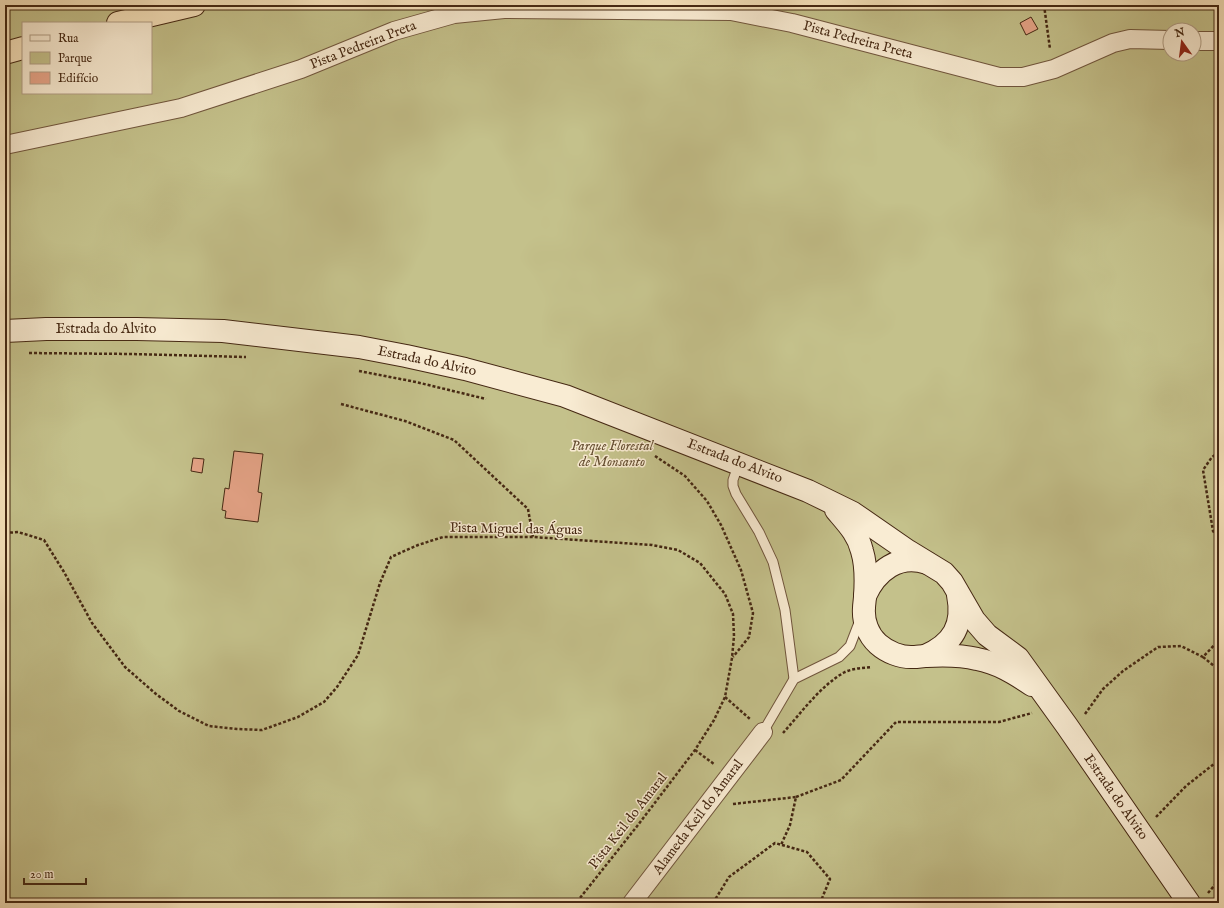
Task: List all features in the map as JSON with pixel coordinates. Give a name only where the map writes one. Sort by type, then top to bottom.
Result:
[{"type":"highway","points":[[122,22],[194,5]]},
{"type":"highway","points":[[5,53],[22,48]]},
{"type":"street","name":"Pista Pedreira Preta","points":[[5,145],[181,108],[301,69],[394,31],[454,14],[504,9],[730,11],[792,23],[999,77],[1023,77],[1054,69],[1113,43],[1130,39],[1162,40]]},
{"type":"street","points":[[1202,40],[1219,41]]},
{"type":"street","name":"Estrada do Alvito","points":[[5,331],[46,329],[223,331],[359,347],[465,369],[565,396],[785,481],[852,512],[908,551],[944,573],[952,582],[974,620],[987,634],[1018,658],[1141,832],[1197,900]]},
{"type":"street","name":"Estrada do Alvito","points":[[828,501],[846,521],[859,542],[864,564],[865,621],[869,633],[877,643],[888,651],[900,656],[913,658],[925,656],[955,656],[977,659],[996,664],[1010,671],[1042,692]]},
{"type":"street","name":"Estrada do Alvito","points":[[864,602],[877,575],[887,568],[898,563],[910,561],[922,562],[934,566]]},
{"type":"street","name":"Estrada do Alvito","points":[[925,656],[937,650],[947,642],[955,632],[960,620],[958,594]]},
{"type":"street","name":"Alameda Keil do Amaral","points":[[632,903],[706,807],[771,734]]},
{"type":"lane","points":[[739,463],[733,480],[733,486],[736,494],[759,532],[773,562],[784,610],[794,679],[771,734]]},
{"type":"lane","points":[[794,679],[838,657],[850,646],[856,634],[864,602]]},
{"type":"path","points":[[1044,5],[1054,69]]},
{"type":"path","points":[[29,353],[252,357]]},
{"type":"path","points":[[355,370],[416,382],[490,400]]},
{"type":"path","points":[[341,404],[405,421],[454,440],[528,509],[533,537]]},
{"type":"path","points":[[1219,452],[1212,457],[1203,470],[1210,515],[1214,531],[1219,538]]},
{"type":"path","points":[[653,454],[685,476],[707,501],[721,525],[741,570],[753,613],[749,636],[732,658]]},
{"type":"path","name":"Pista Miguel das Águas","points":[[5,533],[18,532],[44,540],[64,572],[92,623],[125,666],[156,694],[179,711],[209,726],[262,730],[298,717],[324,702],[358,655],[380,583],[391,557],[418,545],[443,537],[533,537],[652,545],[678,550],[700,563],[726,594],[733,614],[734,636],[732,658],[725,697],[714,720],[695,750]]},
{"type":"path","points":[[1203,657],[1219,640]]},
{"type":"path","points":[[1067,726],[1085,714],[1103,689],[1123,671],[1158,647],[1181,646],[1203,657],[1219,670]]},
{"type":"path","points":[[771,734],[810,702],[831,682],[846,672],[860,668],[873,667]]},
{"type":"path","points":[[706,807],[796,797],[841,780],[896,722],[999,722],[1033,713]]},
{"type":"path","name":"Pista Keil do Amaral","points":[[576,903],[695,750]]},
{"type":"path","points":[[1141,832],[1186,786],[1219,760]]},
{"type":"path","points":[[781,845],[790,825],[796,797]]},
{"type":"path","points":[[713,903],[729,877],[775,843],[807,852],[830,879],[820,903]]},
{"type":"path","points":[[1197,900],[1219,880]]},
{"type":"green space","name":"Parque Florestal de Monsanto","points":[[5,5],[1219,5],[1219,903],[5,903]]},
{"type":"building","points":[[1031,17],[1038,29],[1026,35],[1020,23]]},
{"type":"building","points":[[234,451],[263,454],[258,492],[262,493],[258,522],[225,518],[226,511],[222,510],[225,488],[229,489]]},
{"type":"building","points":[[193,458],[204,459],[202,473],[191,471]]}]
